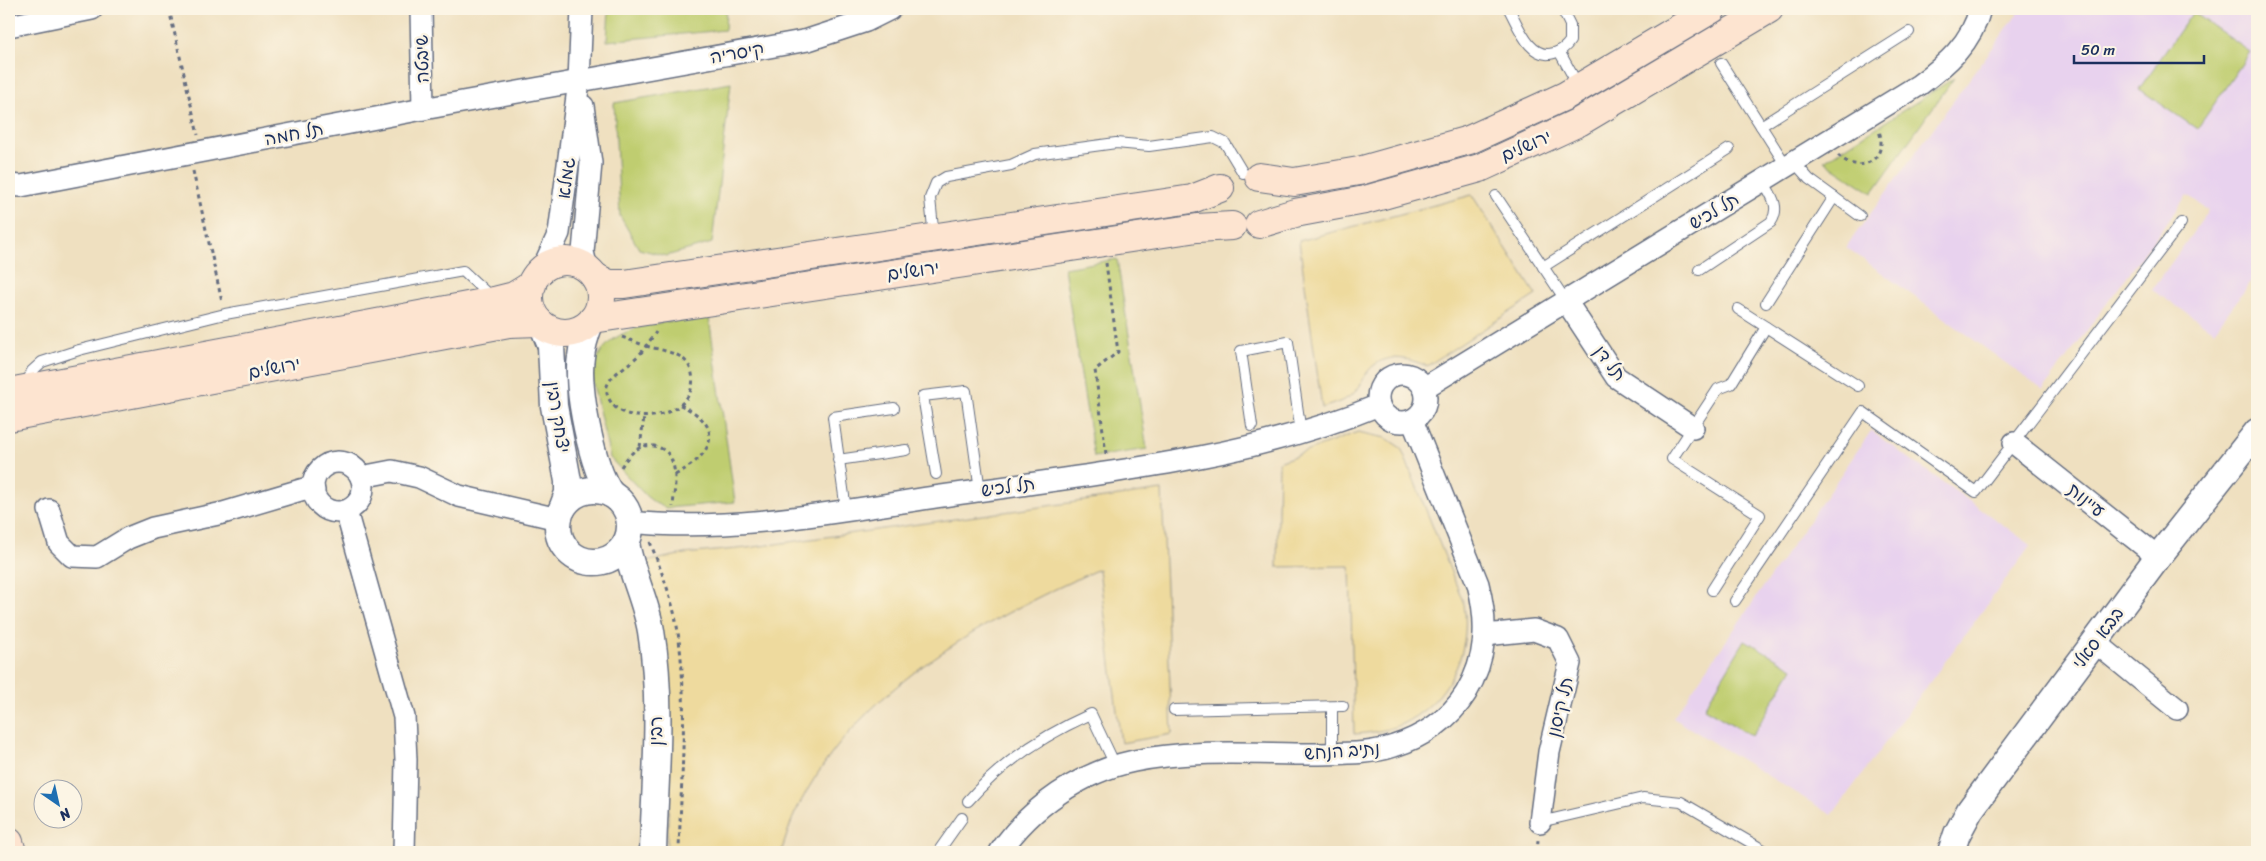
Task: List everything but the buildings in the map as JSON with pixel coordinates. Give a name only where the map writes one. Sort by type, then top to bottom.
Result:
[{"type":"main road","name":"ירושלים","points":[[1251,175],[1294,182],[1359,171],[1469,140],[1580,88],[1712,9]]},
{"type":"main road","name":"ירושלים","points":[[1259,224],[1296,213],[1366,200],[1480,168],[1579,122],[1769,9]]},
{"type":"main road","points":[[1251,175],[1266,184],[1272,200],[1266,218],[1259,224],[1250,228],[1232,226],[1224,220],[1219,212],[1217,197],[1220,188],[1226,180],[1251,175]]},
{"type":"main road","name":"ירושלים","points":[[591,273],[609,284],[624,284],[1192,199],[1220,188]]},
{"type":"main road","name":"ירושלים","points":[[592,321],[665,307],[1197,228],[1232,226]]},
{"type":"main road","points":[[561,262],[577,264],[591,273],[600,288],[601,299],[599,310],[592,321],[580,330],[569,333],[553,331],[541,324],[531,307],[536,279],[561,262]]},
{"type":"main road","name":"ירושלים","points":[[17,391],[494,301],[514,296],[536,279]]},
{"type":"main road","name":"ירושלים","points":[[9,418],[509,323],[541,324]]},
{"type":"main road","points":[[9,842],[12,852]]},
{"type":"street","points":[[9,26],[92,9]]},
{"type":"street","name":"שיבטה","points":[[421,9],[423,109]]},
{"type":"street","name":"גמלא","points":[[536,279],[559,233],[579,81],[582,9]]},
{"type":"street","name":"קיסריה","points":[[579,81],[808,40],[866,21],[890,9]]},
{"type":"street","name":"תל לכיש","points":[[1424,388],[1919,85],[1941,69],[1958,52],[1970,34],[1980,9]]},
{"type":"street","name":"תל חמה","points":[[9,185],[21,186],[579,81]]},
{"type":"street","name":"גמלא","points":[[579,81],[591,163],[582,252],[591,273]]},
{"type":"street","name":"תל דן","points":[[1566,302],[1616,377],[1692,428]]},
{"type":"street","name":"יצחק רבין","points":[[592,321],[580,358],[580,379],[594,452],[609,491]]},
{"type":"street","name":"יצחק רבין","points":[[541,324],[552,346],[554,406],[568,481],[568,493],[560,514]]},
{"type":"street","points":[[1410,376],[1424,388],[1425,406],[1412,420],[1394,421],[1385,415],[1379,405],[1381,387],[1389,378],[1410,376]]},
{"type":"street","name":"תל לכיש","points":[[628,532],[672,525],[750,524],[1196,458],[1339,422],[1379,405]]},
{"type":"street","name":"נתיב הנחש","points":[[1000,852],[1011,836],[1045,803],[1086,777],[1134,761],[1187,755],[1365,752],[1394,746],[1420,736],[1442,721],[1460,703],[1473,682],[1482,659],[1485,635],[1484,610],[1478,584],[1412,420]]},
{"type":"street","name":"בבא סאלי","points":[[1951,852],[1957,834],[1970,810],[2158,557],[2257,432]]},
{"type":"street","name":"עיינות","points":[[2014,443],[2158,557]]},
{"type":"street","points":[[334,463],[350,465],[361,477],[362,494],[359,501],[346,511],[330,511],[318,502],[314,490],[315,478],[319,471],[334,463]]},
{"type":"street","points":[[361,477],[392,471],[419,477],[459,496],[560,514]]},
{"type":"street","points":[[48,510],[60,544],[72,556],[97,557],[128,538],[153,528],[223,513],[304,490],[314,490]]},
{"type":"street","points":[[628,532],[614,556],[598,562],[582,560],[567,551],[559,536],[560,514],[574,496],[584,491],[609,491],[624,506],[628,532],[629,560],[646,610]]},
{"type":"street","points":[[346,511],[404,718],[406,760],[404,852]]},
{"type":"street","points":[[598,562],[625,583],[646,610]]},
{"type":"street","name":"רבין","points":[[646,610],[655,666],[657,726],[653,852]]},
{"type":"street","name":"תל קיסון","points":[[1485,635],[1534,630],[1558,639],[1570,663],[1549,752],[1540,822]]},
{"type":"street","points":[[2095,642],[2177,709]]},
{"type":"lane","points":[[1509,9],[1526,40],[1535,50],[1547,54],[1559,51],[1568,45],[1572,34],[1562,9]]},
{"type":"lane","points":[[1761,126],[1909,32]]},
{"type":"lane","points":[[1559,51],[1580,88]]},
{"type":"lane","points":[[1721,63],[1761,126],[1790,164],[1860,216]]},
{"type":"lane","points":[[934,238],[930,198],[936,183],[946,177],[1011,165],[1035,154],[1116,143],[1149,146],[1213,137],[1225,143],[1251,175]]},
{"type":"lane","points":[[1543,266],[1729,149]]},
{"type":"lane","points":[[1699,270],[1771,222],[1776,215],[1776,205],[1763,181]]},
{"type":"lane","points":[[1496,196],[1566,302]]},
{"type":"lane","points":[[1766,303],[1834,197]]},
{"type":"lane","points":[[1735,601],[1862,412],[1976,492],[2181,223]]},
{"type":"lane","points":[[17,391],[32,371],[42,362],[79,350],[225,314],[463,271],[494,301]]},
{"type":"lane","points":[[1738,310],[1858,386]]},
{"type":"lane","points":[[1712,590],[1760,515],[1672,459],[1718,389],[1731,384],[1766,327]]},
{"type":"lane","points":[[1252,426],[1241,351],[1288,342],[1300,433]]},
{"type":"lane","points":[[936,474],[923,396],[966,391],[980,491]]},
{"type":"lane","points":[[846,510],[833,417],[894,408]]},
{"type":"lane","points":[[838,460],[906,450]]},
{"type":"lane","points":[[1174,710],[1343,706]]},
{"type":"lane","points":[[1332,707],[1332,753]]},
{"type":"lane","points":[[968,802],[997,771],[1019,754],[1045,737],[1091,714],[1116,767]]},
{"type":"lane","points":[[1540,822],[1643,798],[1681,802],[1767,852]]},
{"type":"lane","points":[[938,852],[962,818]]},
{"type":"path","points":[[169,9],[225,314]]},
{"type":"path","points":[[1827,142],[1845,162],[1860,166],[1867,164],[1875,158],[1882,141],[1870,115]]},
{"type":"path","points":[[1104,243],[1118,352],[1095,370],[1108,472]]},
{"type":"path","points":[[646,346],[679,357],[690,368],[694,380],[692,388],[680,405],[644,417],[625,414],[613,404],[606,392],[614,375],[640,356],[646,346]]},
{"type":"path","points":[[675,475],[702,457],[708,445],[709,435],[707,424],[701,416],[680,405]]},
{"type":"path","points":[[640,447],[644,417]]},
{"type":"path","points":[[609,491],[626,459],[640,447],[648,444],[666,451],[671,458],[675,475],[672,525]]},
{"type":"shaded area","points":[[2021,9],[2257,9],[2257,15],[2249,27],[2257,33],[2257,274],[2214,331],[2152,290],[2209,210],[2187,195],[2043,390],[1846,247]]},
{"type":"shaded area","points":[[1871,431],[2031,545],[1832,815],[1673,718]]},
{"type":"green space","points":[[609,9],[726,9],[725,30],[607,41]]},
{"type":"green space","points":[[2193,12],[2250,52],[2197,129],[2139,89]]},
{"type":"green space","points":[[1954,78],[1872,193],[1824,161]]},
{"type":"green space","points":[[731,83],[712,243],[666,256],[639,249],[620,216],[614,103]]},
{"type":"green space","points":[[1117,259],[1147,449],[1094,457],[1064,268]]},
{"type":"green space","points":[[709,317],[735,502],[666,508],[646,496],[610,458],[592,380],[596,361],[606,346],[619,336],[636,329],[654,324]]},
{"type":"green space","points":[[1745,640],[1793,668],[1752,736],[1704,708]]},
{"type":"sand","points":[[1472,195],[1536,295],[1427,366],[1397,358],[1375,364],[1351,396],[1322,408],[1299,241]]},
{"type":"sand","points":[[1358,432],[1386,438],[1401,448],[1464,604],[1465,623],[1460,659],[1453,675],[1431,704],[1417,716],[1400,725],[1389,729],[1354,734],[1350,566],[1277,567],[1279,462]]},
{"type":"sand","points":[[1162,490],[1172,734],[1121,743],[1099,569],[1009,612],[966,637],[924,665],[886,696],[851,730],[821,769],[795,813],[781,852],[666,852],[669,779],[667,707],[659,634],[645,562],[684,554],[747,548]]}]
